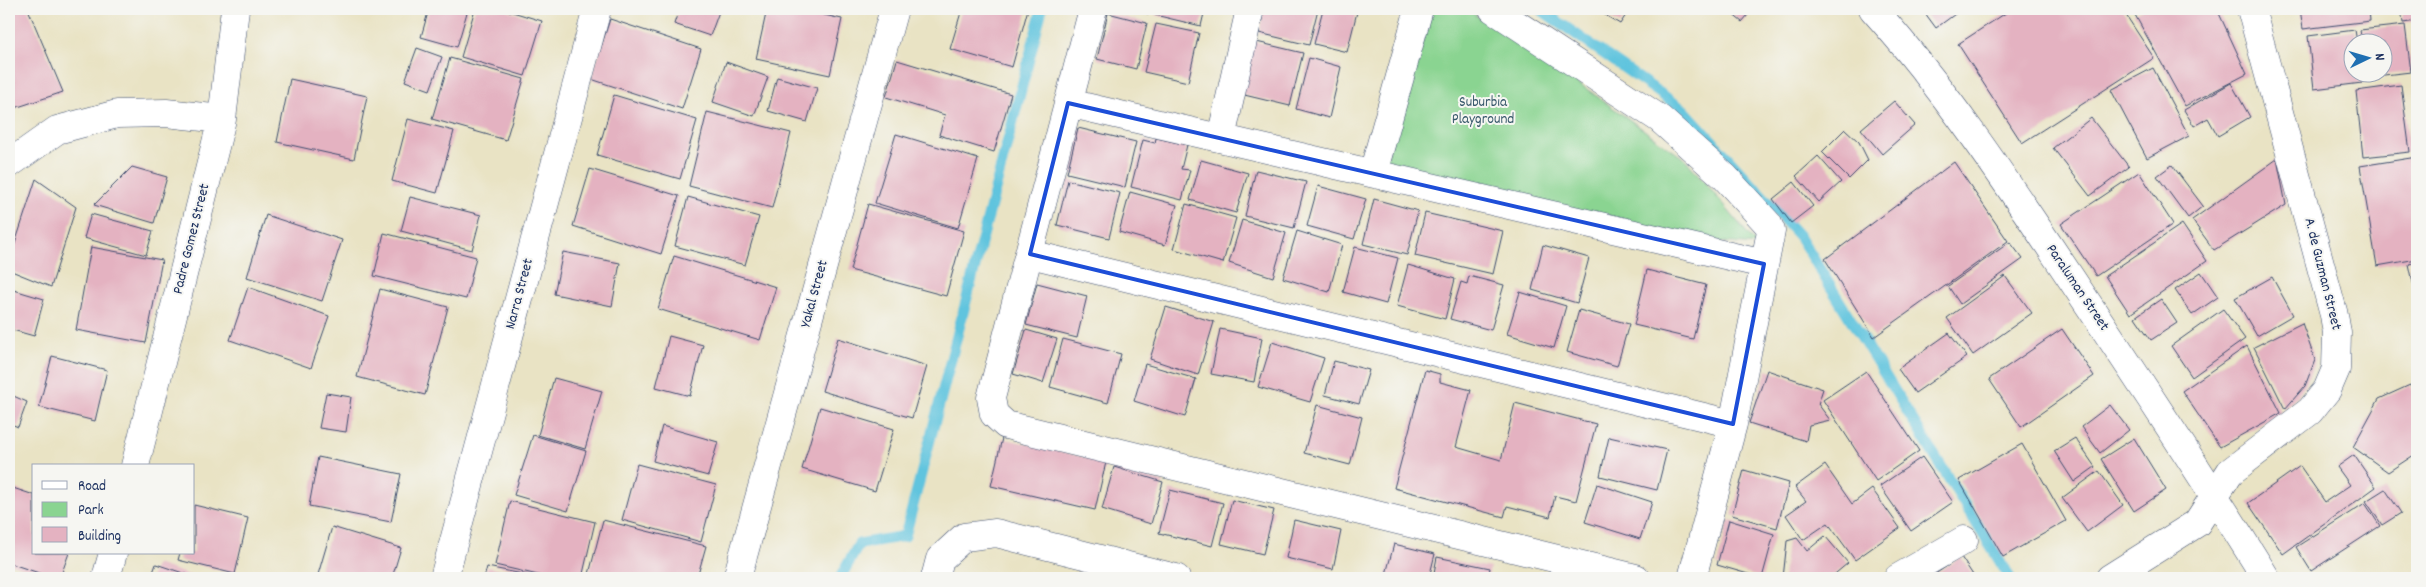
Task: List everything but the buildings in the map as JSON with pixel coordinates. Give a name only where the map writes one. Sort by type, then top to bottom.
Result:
[{"type":"street","name":"Padre Gomez Street","points":[[136,464],[222,119],[235,9]]},
{"type":"street","name":"Narra Street","points":[[444,578],[597,9]]},
{"type":"street","name":"Yakal Street","points":[[737,578],[894,9]]},
{"type":"street","points":[[1093,9],[991,398],[994,414],[1006,425],[1636,578]]},
{"type":"street","points":[[1221,138],[1250,9]]},
{"type":"street","points":[[1373,173],[1419,9]]},
{"type":"street","points":[[1493,9],[1660,119],[1724,177],[1768,224],[1771,231],[1733,424],[1692,578]]},
{"type":"street","name":"Paraluman Street","points":[[1873,9],[1947,97],[1997,167],[2215,496],[2266,578]]},
{"type":"street","name":"A. de Guzman Street","points":[[2110,578],[2197,523],[2230,472],[2310,411],[2327,390],[2336,369],[2338,350],[2334,315],[2251,9]]},
{"type":"street","points":[[1068,103],[1764,264]]},
{"type":"street","points":[[9,164],[57,130],[117,114],[166,113],[222,119]]},
{"type":"street","points":[[1030,254],[1733,424]]},
{"type":"street","points":[[935,578],[940,559],[964,537],[996,533],[1176,578]]},
{"type":"street","points":[[1898,578],[1964,540]]},
{"type":"street","points":[[106,578],[113,554]]},
{"type":"highlighted area","points":[[1068,103],[1764,264],[1733,424],[1030,254]]},
{"type":"green space","name":"Suburbia Playground","points":[[1432,9],[1466,9],[1567,75],[1686,160],[1757,245],[1710,241],[1384,167]]},
{"type":"waterway","points":[[840,578],[859,544],[905,536],[1042,9]]},
{"type":"waterway","points":[[1540,9],[1684,110],[1800,237],[2010,578]]}]
